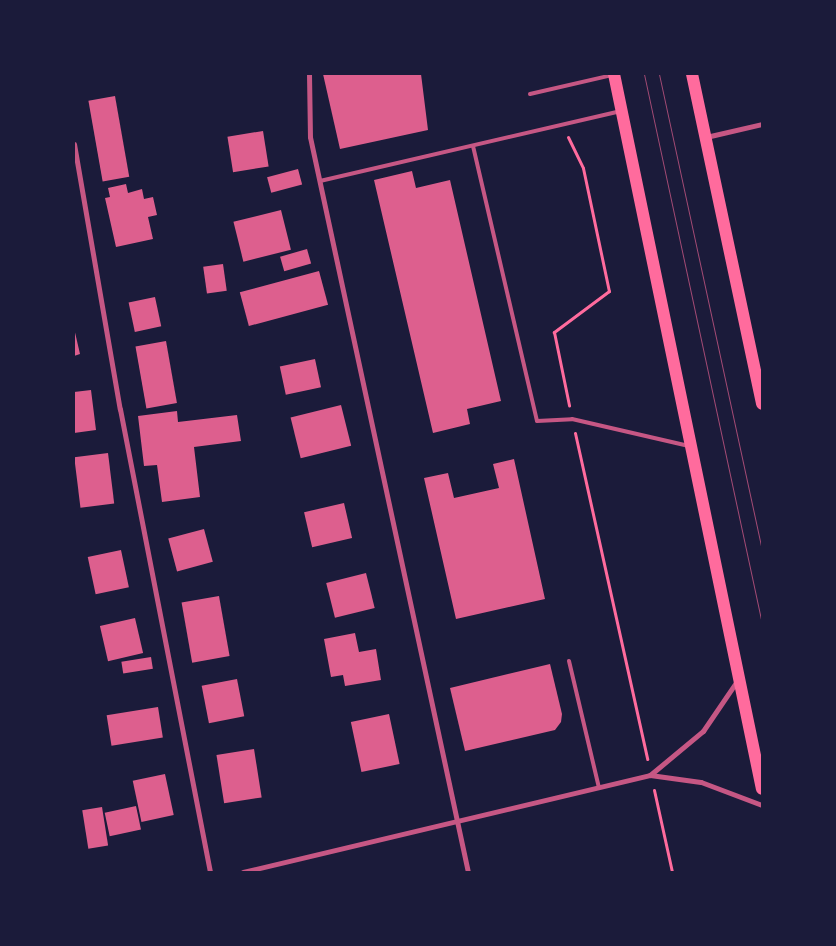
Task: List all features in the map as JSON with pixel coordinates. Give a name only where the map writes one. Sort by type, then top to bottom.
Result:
[{"type":"main road","points":[[614,74],[694,447],[738,679],[762,789]]},
{"type":"main road","points":[[692,74],[762,404]]},
{"type":"street","points":[[309,74],[310,137],[468,872]]},
{"type":"street","points":[[705,137],[762,124]]},
{"type":"street","points":[[74,144],[120,409],[210,872]]},
{"type":"street","points":[[650,776],[703,731],[738,679]]},
{"type":"street","points":[[243,872],[457,824],[650,776],[701,782],[762,805]]},
{"type":"lane","points":[[530,94],[614,74]]},
{"type":"lane","points":[[320,181],[622,110]]},
{"type":"lane","points":[[473,146],[537,421],[572,419],[694,447]]},
{"type":"lane","points":[[569,661],[600,789]]},
{"type":"path","points":[[565,124],[583,168],[609,291],[554,332],[672,872]]},
{"type":"building","points":[[323,74],[421,74],[428,130],[340,149]]},
{"type":"building","points":[[115,96],[129,177],[103,181],[88,101]]},
{"type":"building","points":[[263,131],[269,167],[233,172],[227,137]]},
{"type":"building","points":[[298,169],[302,184],[271,193],[267,177]]},
{"type":"building","points":[[412,171],[416,188],[450,180],[501,401],[467,409],[470,424],[433,433],[374,180]]},
{"type":"building","points":[[126,184],[128,193],[142,189],[144,199],[153,197],[157,215],[148,217],[153,239],[116,247],[105,198],[110,197],[108,188]]},
{"type":"building","points":[[281,210],[291,250],[243,262],[233,222]]},
{"type":"building","points":[[307,249],[311,263],[284,271],[280,257]]},
{"type":"building","points":[[223,264],[227,291],[207,294],[203,267]]},
{"type":"building","points":[[319,271],[328,305],[249,326],[240,292]]},
{"type":"building","points":[[155,297],[161,326],[135,332],[129,303]]},
{"type":"building","points":[[74,328],[80,354],[74,356]]},
{"type":"building","points":[[166,341],[177,403],[146,408],[135,346]]},
{"type":"building","points":[[315,359],[321,387],[286,395],[280,366]]},
{"type":"building","points":[[91,390],[96,430],[74,433],[74,392]]},
{"type":"building","points":[[341,405],[351,446],[301,458],[291,418]]},
{"type":"building","points":[[177,411],[178,422],[237,415],[241,441],[194,447],[200,497],[162,502],[157,465],[144,466],[138,416]]},
{"type":"building","points":[[108,453],[114,504],[80,508],[74,457]]},
{"type":"building","points":[[514,459],[545,599],[456,619],[424,478],[448,473],[454,498],[499,488],[493,464]]},
{"type":"building","points":[[344,503],[352,538],[312,547],[304,512]]},
{"type":"building","points":[[204,529],[213,562],[177,571],[168,539]]},
{"type":"building","points":[[121,550],[129,587],[96,594],[88,557]]},
{"type":"building","points":[[366,573],[375,608],[335,618],[326,583]]},
{"type":"building","points":[[219,596],[230,656],[192,663],[182,603]]},
{"type":"building","points":[[135,618],[143,653],[108,661],[100,626]]},
{"type":"building","points":[[355,633],[359,652],[376,649],[381,680],[345,686],[343,675],[331,677],[324,639]]},
{"type":"building","points":[[151,657],[153,669],[123,674],[121,662]]},
{"type":"building","points":[[550,664],[562,714],[561,722],[555,730],[465,751],[450,688]]},
{"type":"building","points":[[237,679],[244,716],[209,723],[202,686]]},
{"type":"building","points":[[158,707],[163,738],[111,746],[107,715]]},
{"type":"building","points":[[389,714],[400,764],[361,772],[351,722]]},
{"type":"building","points":[[254,749],[262,797],[224,803],[216,755]]},
{"type":"building","points":[[165,774],[174,815],[141,822],[133,781]]},
{"type":"building","points":[[136,806],[141,829],[110,836],[105,813]]},
{"type":"building","points":[[102,807],[108,846],[88,849],[82,810]]},
{"type":"tram line","points":[[644,74],[762,624]]},
{"type":"tram line","points":[[659,74],[762,552]]}]
